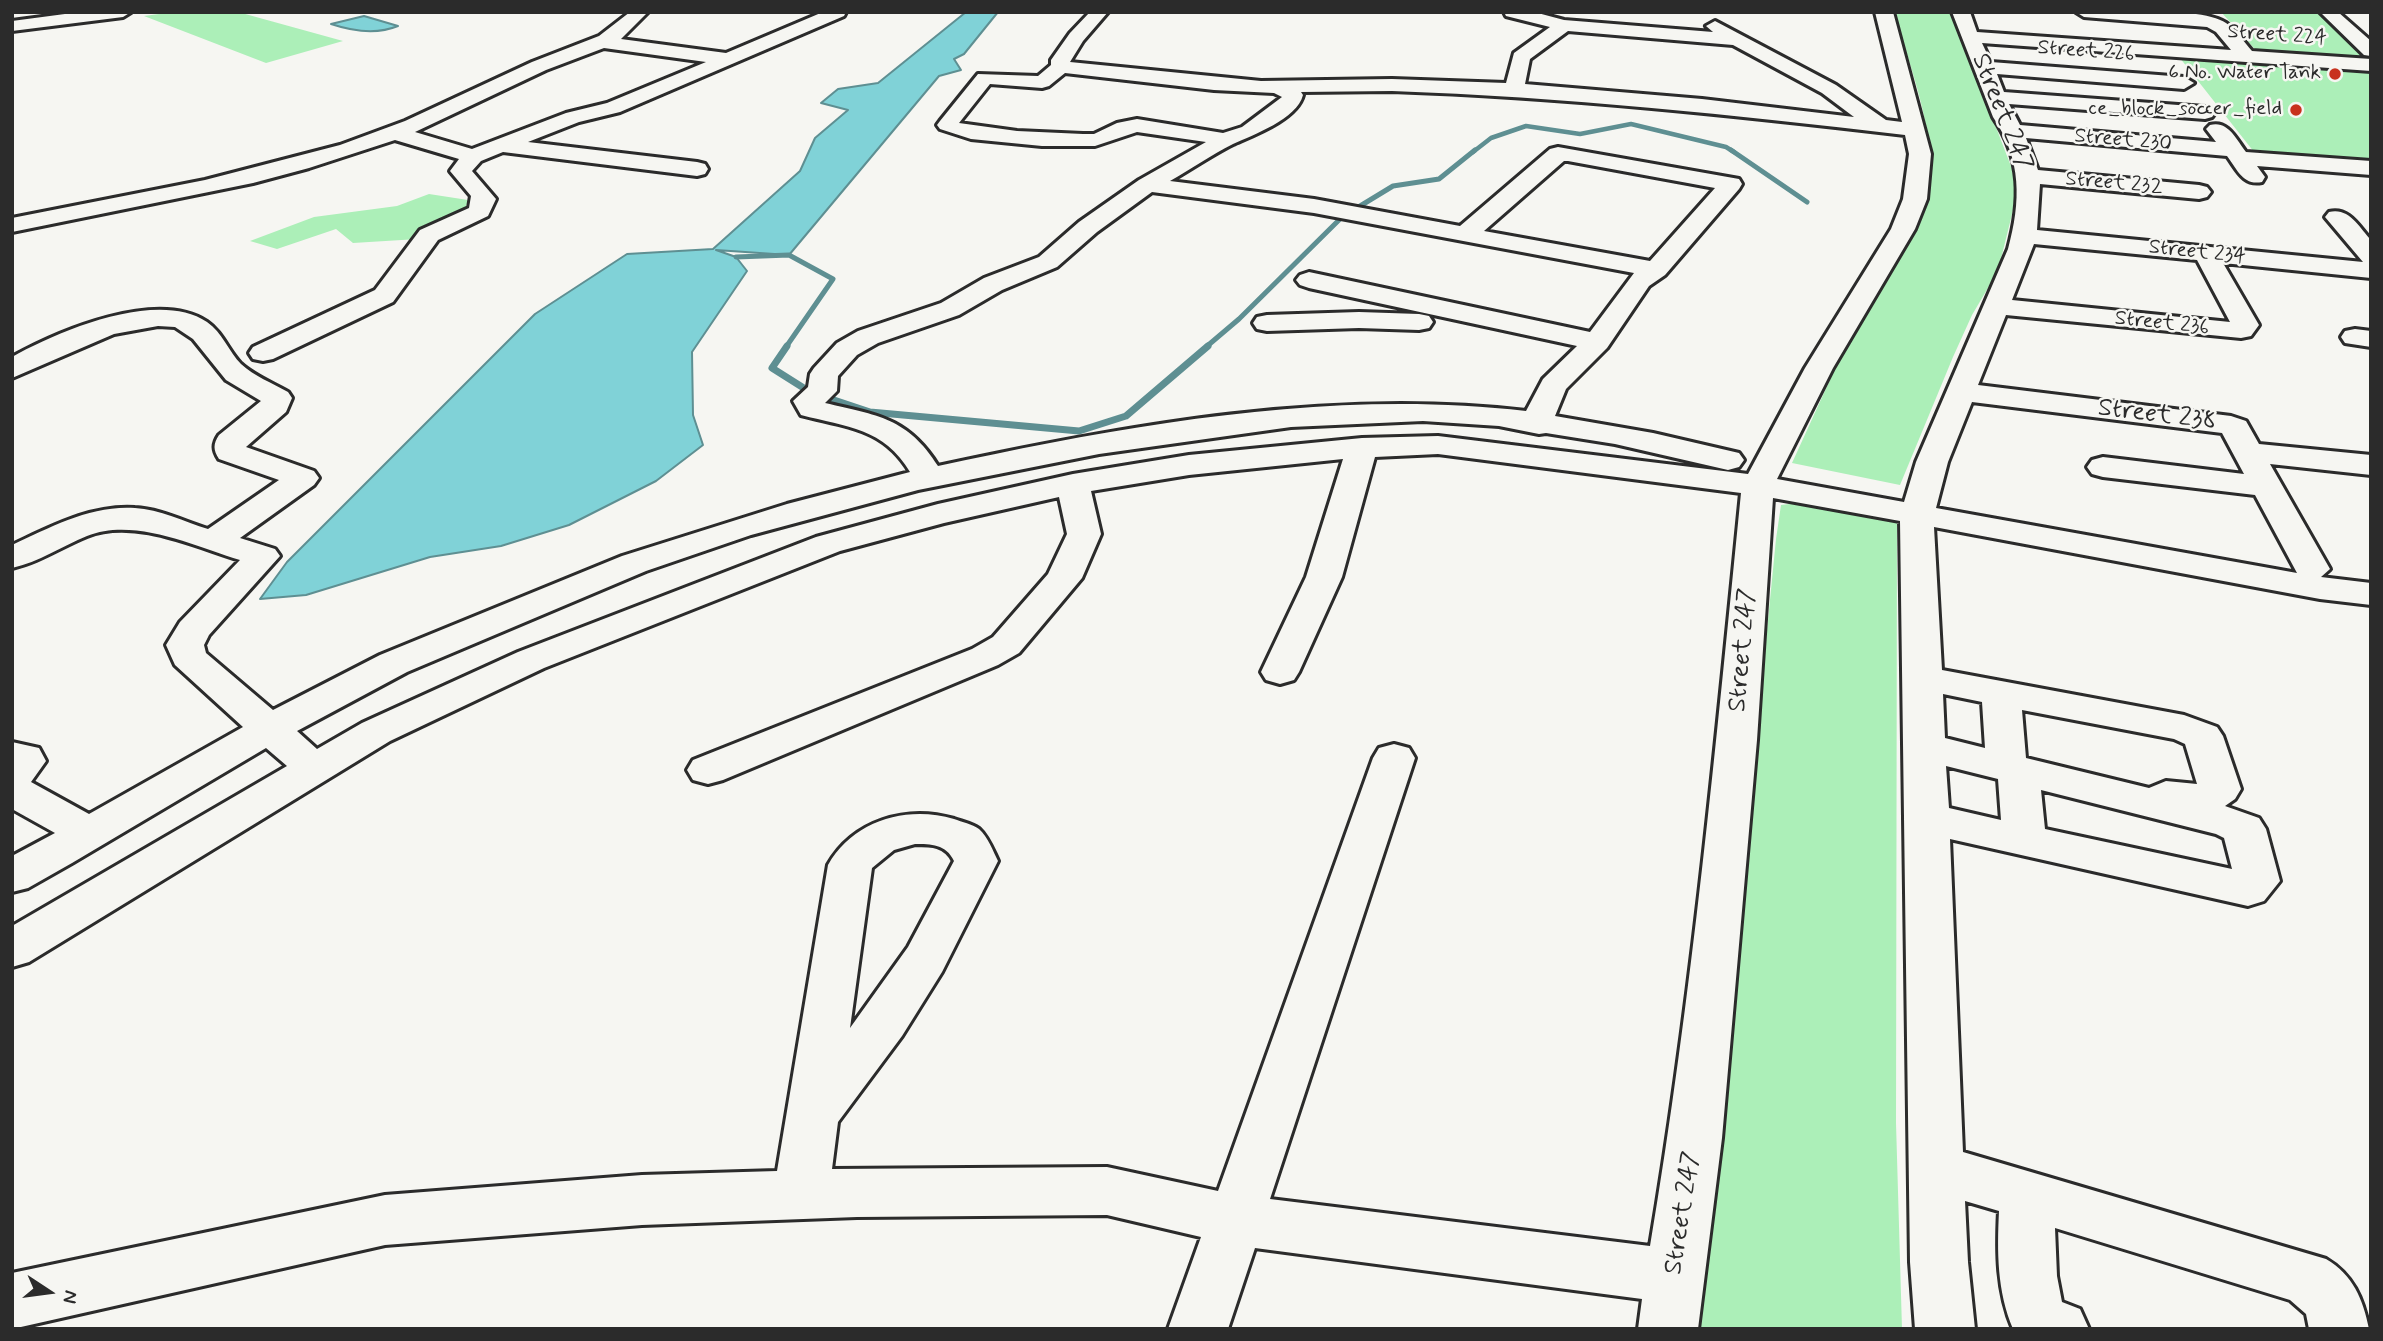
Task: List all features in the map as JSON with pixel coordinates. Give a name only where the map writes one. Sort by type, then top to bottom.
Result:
[{"type":"street","points":[[12,26],[123,12]]},
{"type":"street","points":[[12,225],[205,186],[307,161],[394,133],[544,63],[604,42],[626,29],[640,12]]},
{"type":"street","points":[[263,353],[384,296],[429,235],[456,225],[480,211],[484,199],[480,190],[462,175],[461,171],[473,156],[573,117],[612,108],[838,12]]},
{"type":"street","points":[[1100,12],[1063,60],[1042,82],[985,78],[947,125],[949,128],[1011,137],[1085,141],[1098,139],[1131,125],[1225,140]]},
{"type":"street","points":[[1512,12],[1564,25],[1737,40]]},
{"type":"street","name":"Street 247","points":[[1671,1302],[1695,1138],[1763,477],[1819,368],[1903,229],[1915,199],[1920,154],[1897,128],[1884,12]]},
{"type":"street","points":[[2084,12],[2211,22],[2222,28],[2247,57]]},
{"type":"street","points":[[1700,15],[1737,40],[1897,128]]},
{"type":"street","points":[[2333,17],[2371,23]]},
{"type":"street","points":[[2333,17],[2371,51]]},
{"type":"street","points":[[1514,89],[1521,57],[1564,25]]},
{"type":"street","points":[[604,42],[728,58]]},
{"type":"street","points":[[2159,50],[2254,177]]},
{"type":"street","name":"Street 224","points":[[1978,53],[2159,50],[2371,65]]},
{"type":"street","points":[[1978,53],[2205,113]]},
{"type":"street","name":"Street 247","points":[[1945,1329],[1939,1262],[1918,507],[1995,306],[2020,249],[2028,219],[2029,176],[2013,131],[2003,117],[1978,53]]},
{"type":"street","name":"Street 226","points":[[1978,53],[2184,83]]},
{"type":"street","points":[[1063,60],[1152,59]]},
{"type":"street","points":[[1063,60],[1214,84],[1514,89],[1702,105],[1897,128]]},
{"type":"street","points":[[930,479],[904,440],[848,417],[812,409],[824,374],[847,349],[868,338],[950,309],[992,284],[1048,262],[1087,227],[1147,184],[1225,140],[1249,131],[1291,103],[1293,95],[1277,86]]},
{"type":"street","name":"Street 230","points":[[2013,131],[2371,168]]},
{"type":"street","points":[[394,133],[473,156]]},
{"type":"street","points":[[503,146],[697,169]]},
{"type":"street","points":[[1467,233],[1558,154],[1731,184],[1656,270],[1640,281],[1597,342],[1553,385],[1541,408],[1539,425]]},
{"type":"street","name":"Street 232","points":[[2029,176],[2199,192]]},
{"type":"street","points":[[1147,184],[1351,213],[1656,270]]},
{"type":"street","points":[[2337,217],[2371,256]]},
{"type":"street","name":"Street 234","points":[[2024,236],[2371,270]]},
{"type":"street","name":"Street 236","points":[[1995,306],[2241,330],[2245,325],[2205,253]]},
{"type":"street","points":[[1309,280],[1597,342]]},
{"type":"street","points":[[12,369],[59,346],[137,320],[169,318],[197,327],[231,370],[277,398],[275,406],[230,442],[230,452],[303,478],[213,541]]},
{"type":"street","points":[[1267,323],[1359,320],[1503,323]]},
{"type":"street","name":"Street 238","points":[[1961,392],[2231,425],[2312,569]]},
{"type":"street","points":[[41,804],[270,729],[365,677],[537,603],[680,547],[819,506],[992,464],[1072,448],[1264,420],[1338,413],[1429,412],[1634,438],[1763,477]]},
{"type":"street","points":[[12,949],[376,732],[531,660],[731,579],[828,544],[938,514],[1073,484],[1189,465],[1362,447],[1438,445],[1763,477],[2320,588],[2371,594]]},
{"type":"street","points":[[1280,672],[1324,577],[1362,447]]},
{"type":"street","points":[[2248,452],[2371,465]]},
{"type":"street","points":[[992,464],[1008,499]]},
{"type":"street","points":[[2104,467],[2267,487]]},
{"type":"street","points":[[708,770],[985,657],[1006,645],[1064,578],[1084,534],[1073,484]]},
{"type":"street","points":[[1918,507],[2312,569],[2371,575]]},
{"type":"street","points":[[12,558],[76,528],[120,518],[136,518],[264,556],[193,630],[185,645],[188,657],[315,769]]},
{"type":"street","points":[[1923,678],[2184,728],[2203,736],[2220,789],[2211,798],[2191,800],[2012,764]]},
{"type":"street","points":[[2001,692],[2024,840]]},
{"type":"street","points":[[1925,742],[2229,822],[2244,829],[2257,881],[2248,889],[1928,819]]},
{"type":"street","points":[[12,756],[24,758],[41,804],[12,876]]},
{"type":"street","points":[[1198,1329],[1394,758]]},
{"type":"street","points":[[801,1195],[812,1116],[850,865],[860,850],[875,839],[901,829],[926,828],[947,832],[964,840],[976,861],[925,959],[884,1022],[812,1116]]},
{"type":"street","points":[[1937,1168],[2305,1278],[2324,1288],[2335,1306],[2339,1329]]},
{"type":"street","points":[[12,1301],[385,1220],[642,1200],[1107,1191],[1237,1220],[1671,1302]]},
{"type":"street","points":[[2026,1195],[2028,1282],[2032,1306],[2040,1322],[2059,1329]]},
{"type":"green space","points":[[174,12],[238,12],[343,41],[266,63],[144,16]]},
{"type":"green space","points":[[1894,12],[1952,12],[2012,169],[2015,184],[2014,206],[1998,271],[1972,315],[1900,485],[1792,463],[1852,333],[1912,236],[1928,194],[1930,172],[1927,132],[1918,91]]},
{"type":"green space","points":[[2221,12],[2318,12],[2371,62],[2261,56]]},
{"type":"green space","name":"ce_block_soccer_field","points":[[2176,53],[2371,67],[2371,162],[2254,152]]},
{"type":"green space","points":[[429,194],[468,200],[463,217],[418,239],[353,243],[336,229],[277,249],[250,241],[314,217],[397,206]]},
{"type":"green space","points":[[1798,503],[1897,520],[1896,1123],[1902,1329],[1698,1329],[1776,539],[1781,505]]},
{"type":"water","points":[[966,12],[998,12],[964,54],[954,59],[961,70],[939,76],[789,255],[716,250],[736,257],[747,271],[692,352],[693,415],[703,445],[656,481],[569,525],[501,546],[430,557],[306,595],[260,599],[287,562],[535,314],[627,254],[713,249],[800,171],[815,138],[848,110],[821,103],[838,89],[878,83]]},
{"type":"water","points":[[364,16],[398,26],[364,31],[331,24]]},
{"type":"waterway","points":[[1473,152],[1491,138],[1526,126],[1580,134],[1631,124],[1726,147],[1733,151]]},
{"type":"waterway","points":[[1206,347],[1239,319],[1342,217],[1393,186],[1439,179],[1475,150]]},
{"type":"waterway","points":[[1733,151],[1807,202]]},
{"type":"waterway","points":[[736,257],[789,255],[833,279],[786,347]]},
{"type":"waterway","points":[[787,346],[772,368],[810,392],[870,412],[1079,431],[1126,416],[1208,346]]},
{"type":"place","name":"6 No. Water Tank","points":[[2335,74]]},
{"type":"place","name":"ce_block_soccer_field","points":[[2296,110]]}]
